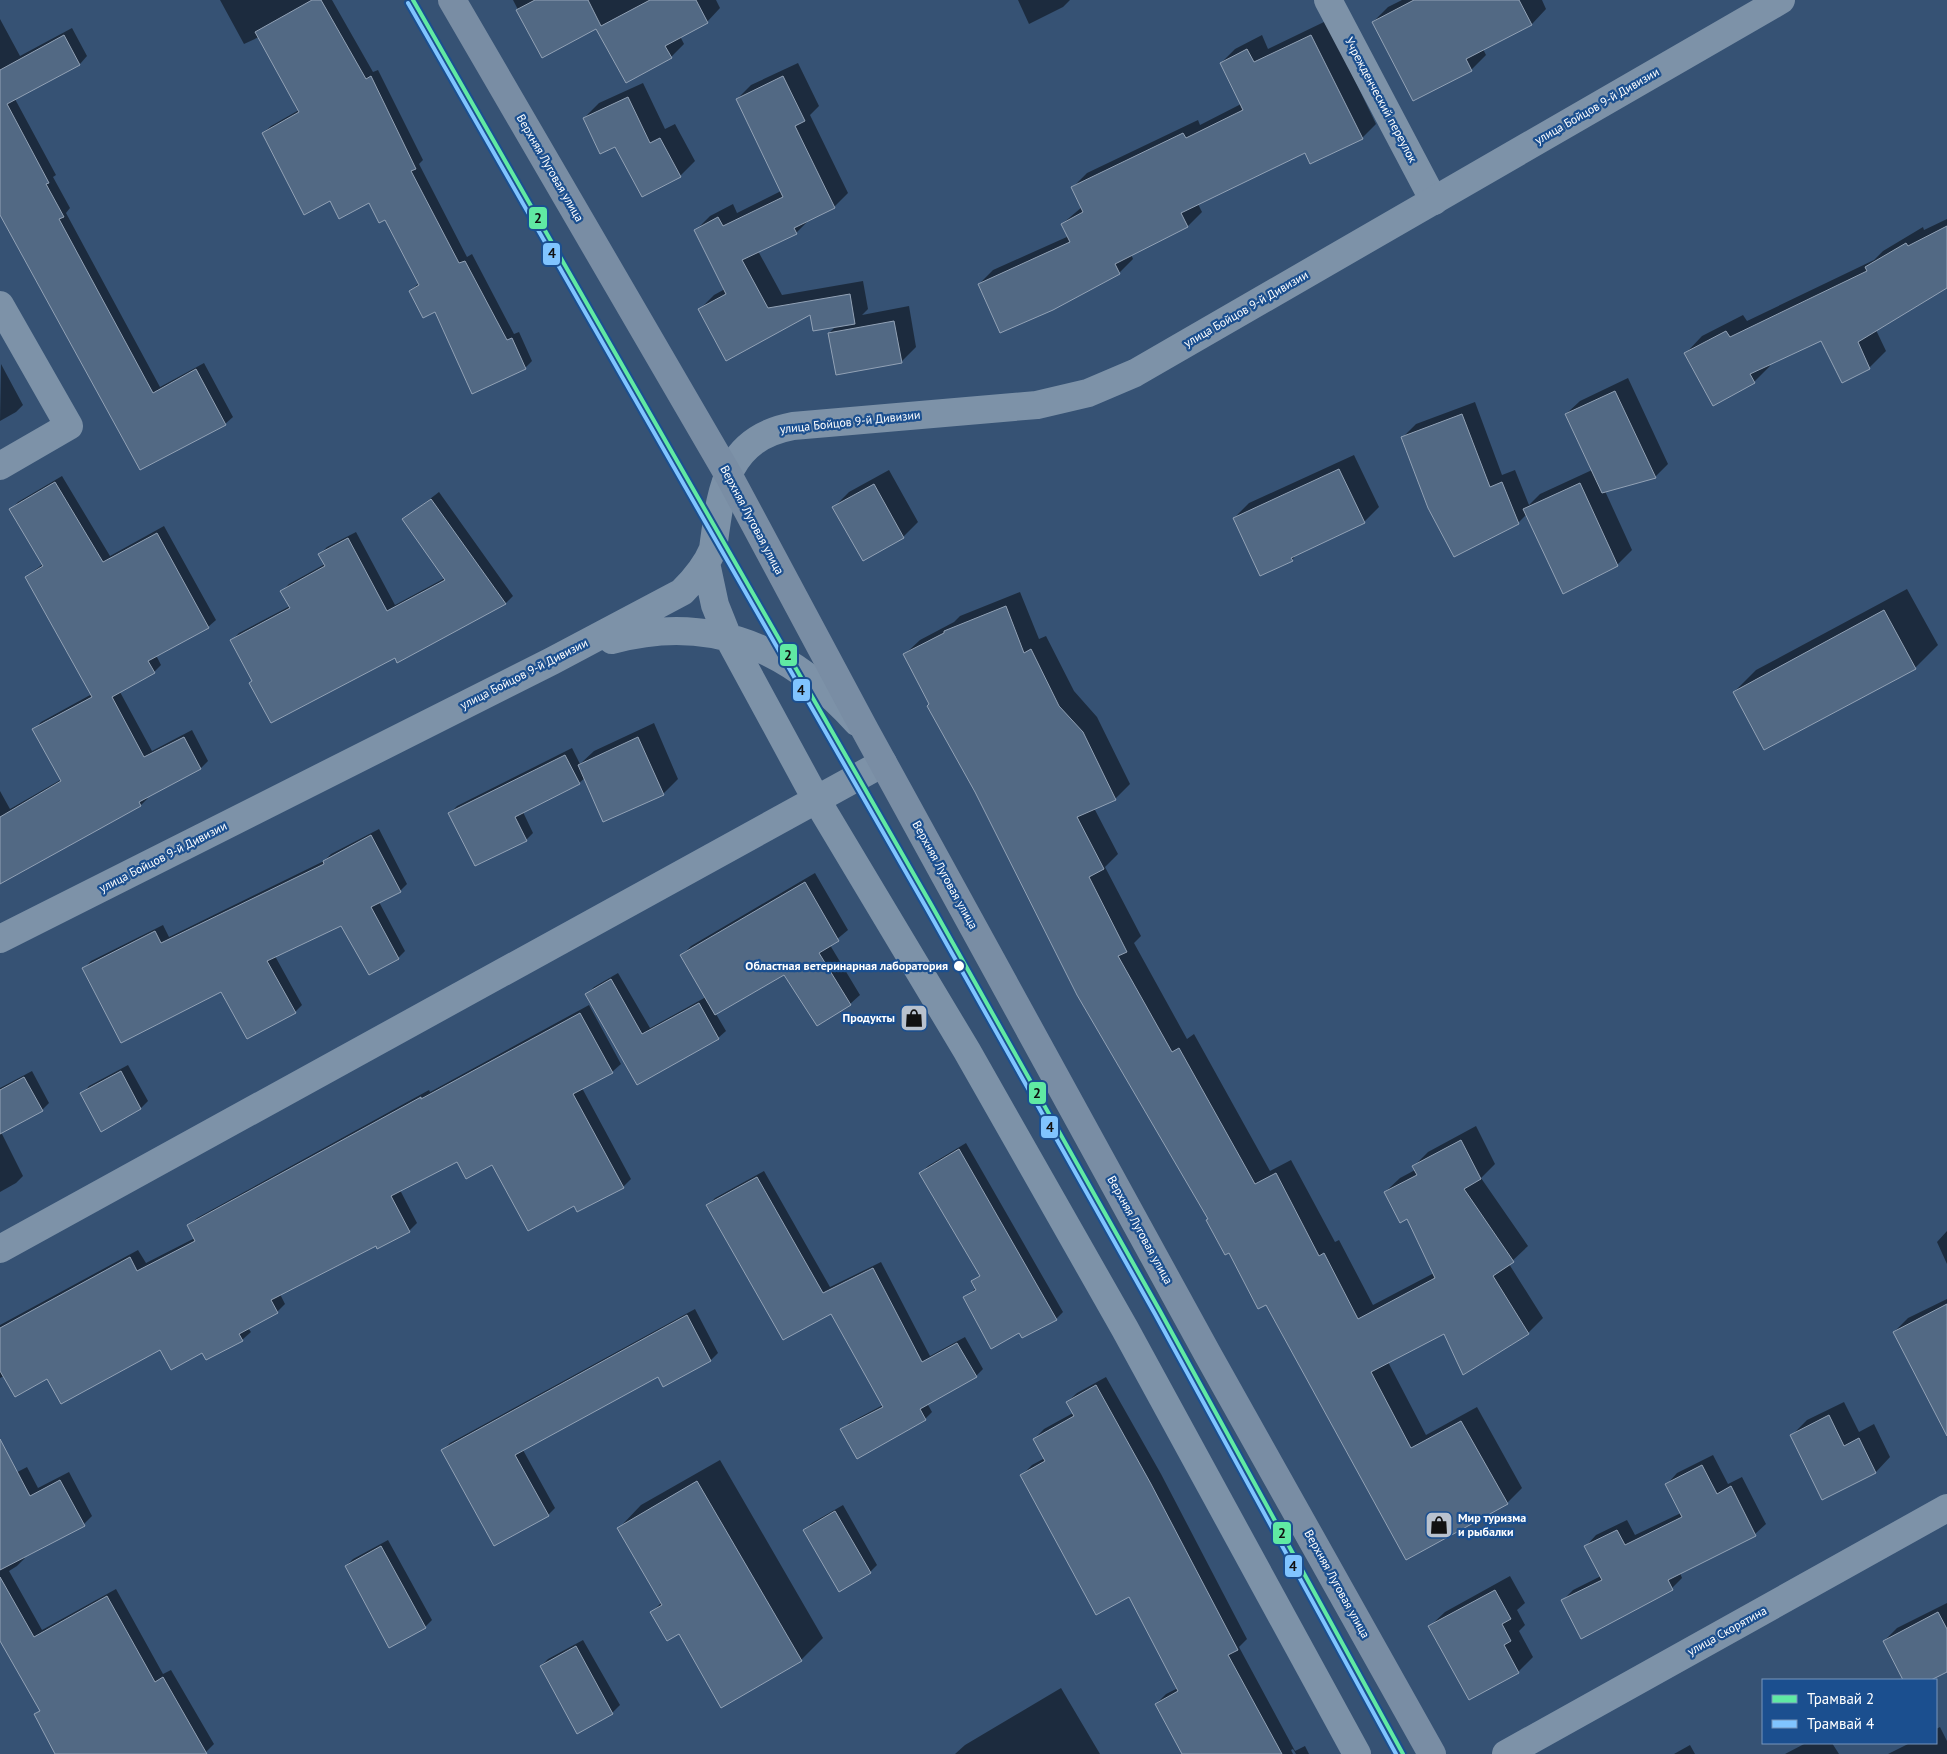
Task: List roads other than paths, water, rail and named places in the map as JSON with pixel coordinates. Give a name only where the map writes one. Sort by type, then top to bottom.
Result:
[{"type":"main road","name":"Верхняя Луговая улица","points":[[452,0],[729,476],[865,730],[1207,1353],[1432,1754]]},
{"type":"street","name":"Учрежденческий переулок","points":[[1328,0],[1434,201]]},
{"type":"street","name":"улица Бойцов 9-й Дивизии","points":[[0,939],[552,661],[682,592],[696,579],[713,549],[719,503],[736,458],[752,441],[776,429],[858,419],[1037,405],[1088,393],[1135,373],[1781,0]]},
{"type":"street","points":[[0,305],[69,426],[0,466]]},
{"type":"street","points":[[706,563],[715,605],[727,635],[816,799],[967,1051],[1120,1321],[1357,1754]]},
{"type":"street","points":[[552,661],[590,646],[636,633],[666,629],[706,631],[727,635],[764,651],[806,674],[840,703],[865,730]]},
{"type":"street","points":[[0,1249],[883,763]]},
{"type":"street","name":"улица Скорятина","points":[[1506,1754],[1947,1508]]},
{"type":"tram line","name":"2","points":[[413,0],[932,906],[1160,1311],[1403,1754]]},
{"type":"tram line","name":"4","points":[[408,3],[927,909],[1155,1314],[1396,1754]]},
{"type":"place","name":"Областная ветеринарная лаборатория","points":[[959,966]]},
{"type":"place","name":"Продукты","points":[[914,1018]]},
{"type":"place","name":"Мир туризма и рыбалки","points":[[1439,1525]]}]
